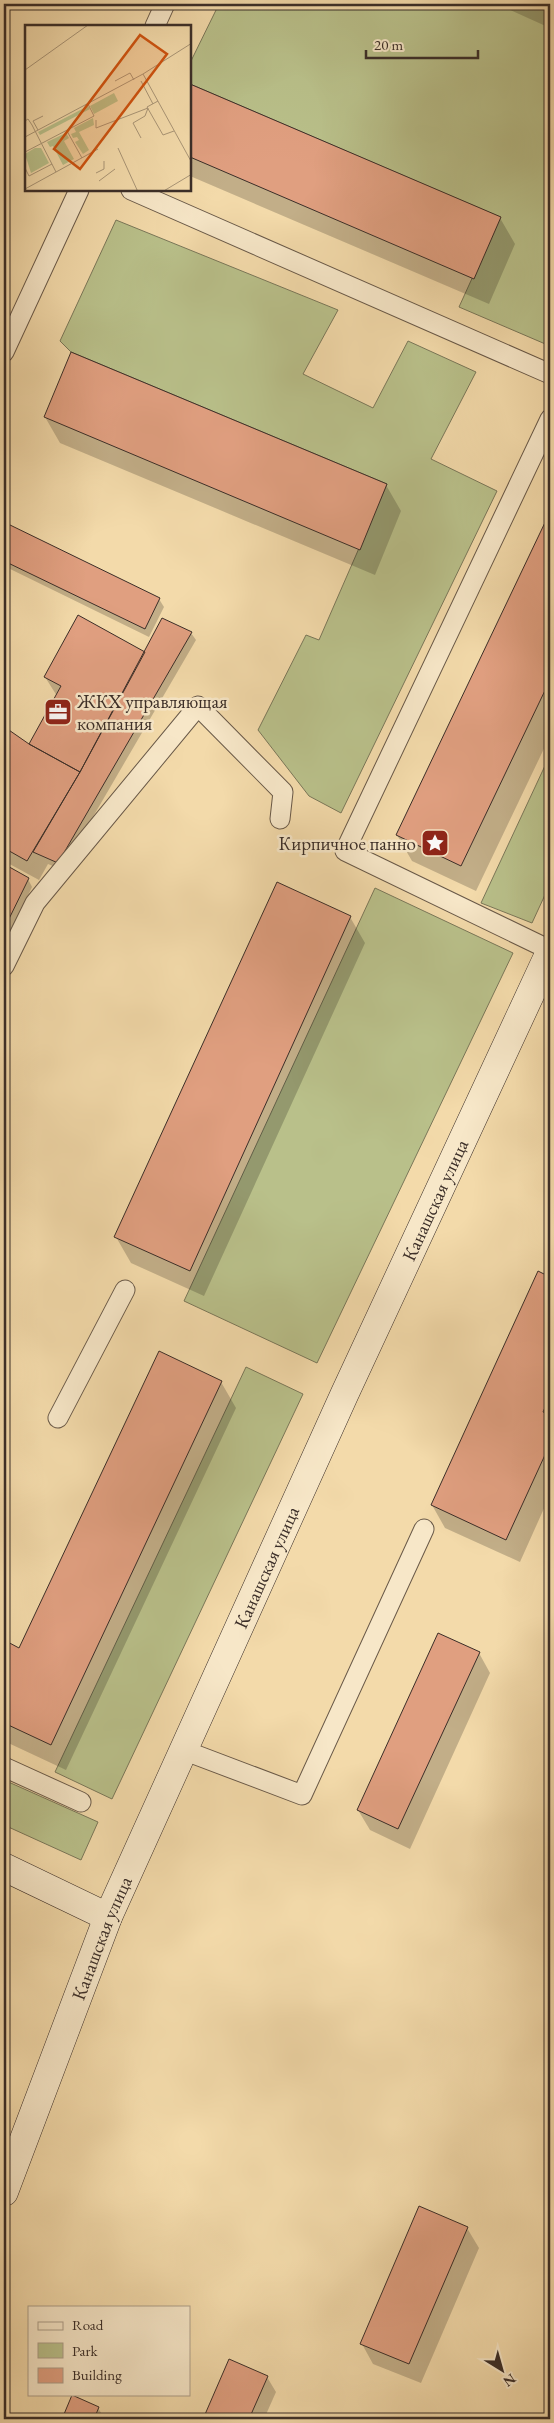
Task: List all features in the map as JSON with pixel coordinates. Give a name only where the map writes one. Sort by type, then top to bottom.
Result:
[{"type":"street","name":"Канашская улица","points":[[4,2192],[108,1917],[336,1411],[550,951]]},
{"type":"street","points":[[4,1867],[108,1917]]},
{"type":"lane","points":[[155,25],[165,4]]},
{"type":"lane","points":[[4,352],[79,191]]},
{"type":"lane","points":[[134,191],[550,374]]},
{"type":"lane","points":[[550,419],[345,851],[550,951]]},
{"type":"lane","points":[[4,966],[35,903],[198,706],[282,792],[280,819]]},
{"type":"lane","points":[[58,1418],[125,1290]]},
{"type":"lane","points":[[183,1750],[302,1795],[424,1529]]},
{"type":"lane","points":[[4,1767],[81,1802]]},
{"type":"green space","points":[[219,4],[537,4],[550,10],[550,346],[459,307],[500,217],[191,84],[191,61]]},
{"type":"green space","points":[[116,220],[338,310],[303,374],[373,408],[408,341],[476,372],[431,459],[497,491],[341,813],[309,796],[258,730],[306,635],[319,640],[387,484],[71,352],[60,341]]},
{"type":"green space","points":[[550,755],[550,884],[532,923],[481,903]]},
{"type":"green space","points":[[375,888],[513,953],[317,1363],[184,1301]]},
{"type":"green space","points":[[246,1367],[303,1394],[112,1799],[55,1772]]},
{"type":"green space","points":[[4,1780],[98,1822],[81,1860],[4,1825]]},
{"type":"building","points":[[537,4],[550,4],[550,10]]},
{"type":"building","points":[[191,84],[501,217],[474,279],[191,157]]},
{"type":"building","points":[[71,352],[387,484],[360,550],[44,417]]},
{"type":"building","points":[[550,512],[550,680],[461,866],[396,835]]},
{"type":"building","points":[[8,524],[160,598],[145,629],[4,561],[4,533]]},
{"type":"building","points":[[78,615],[145,652],[80,772],[29,744],[61,686],[44,677]]},
{"type":"building","points":[[162,618],[192,632],[58,863],[33,852],[80,772]]},
{"type":"building","points":[[6,728],[29,744],[80,772],[27,861],[4,848],[4,732]]},
{"type":"building","points":[[4,864],[29,878],[4,929]]},
{"type":"building","points":[[277,882],[351,916],[190,1271],[114,1237]]},
{"type":"building","points":[[538,1271],[550,1277],[550,1396],[543,1412],[550,1415],[550,1444],[506,1540],[431,1505]]},
{"type":"building","points":[[159,1351],[222,1381],[51,1745],[4,1723],[4,1640],[19,1648]]},
{"type":"building","points":[[438,1633],[480,1652],[398,1829],[357,1810]]},
{"type":"building","points":[[419,2206],[468,2227],[409,2364],[360,2344]]},
{"type":"building","points":[[229,2359],[268,2376],[249,2419],[203,2419]]},
{"type":"building","points":[[72,2396],[99,2407],[94,2419],[62,2419]]},
{"type":"place","name":"ЖКХ управляющая компания","points":[[58,712]]},
{"type":"place","name":"Кирпичное панно","points":[[435,843]]}]
